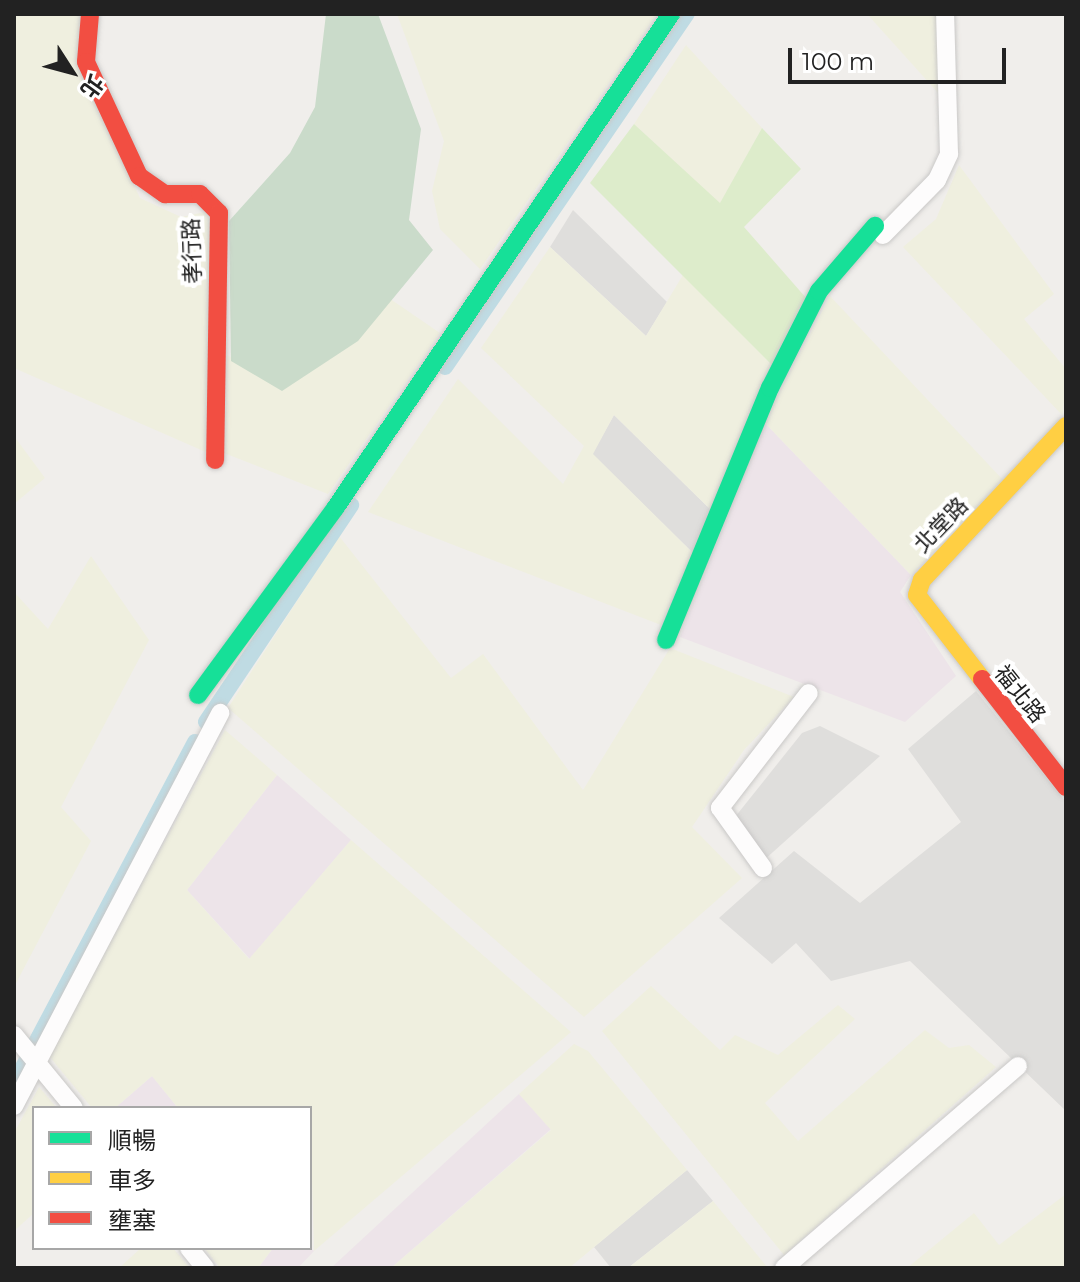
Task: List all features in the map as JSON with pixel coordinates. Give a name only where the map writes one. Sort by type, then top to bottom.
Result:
[{"type":"street","name":"孝行路","points":[[90,14],[86,62],[139,176],[165,194],[200,194],[219,213],[215,460]]},
{"type":"street","points":[[198,695],[336,507],[671,14]]},
{"type":"street","points":[[666,640],[770,388],[819,291],[879,231],[937,180],[949,154],[945,14]]},
{"type":"street","name":"北堂路","points":[[968,668],[927,614],[917,595],[922,580],[1066,426]]},
{"type":"street","name":"福北路","points":[[968,668],[1066,787]]},
{"type":"street","points":[[763,868],[720,808],[809,693]]},
{"type":"street","points":[[14,1106],[220,713]]},
{"type":"street","points":[[14,1035],[72,1106]]},
{"type":"street","points":[[784,1268],[1018,1066]]},
{"type":"street","points":[[191,1250],[205,1268]]},
{"type":"shaded area","points":[[573,210],[667,302],[646,336],[550,247]]},
{"type":"shaded area","points":[[614,415],[712,511],[693,553],[592,454]]},
{"type":"shaded area","points":[[764,422],[911,575],[900,592],[956,676],[905,722],[680,637]]},
{"type":"shaded area","points":[[976,691],[1066,802],[1066,1111],[910,961],[831,981],[796,943],[772,964],[719,918],[794,851],[860,903],[961,822],[908,749]]},
{"type":"shaded area","points":[[820,726],[880,756],[763,861],[735,817],[802,733]]},
{"type":"shaded area","points":[[277,775],[351,840],[250,959],[187,890]]},
{"type":"shaded area","points":[[152,1076],[176,1106],[117,1106]]},
{"type":"shaded area","points":[[519,1094],[551,1129],[391,1268],[331,1268]]},
{"type":"shaded area","points":[[687,1170],[713,1201],[628,1268],[611,1268],[594,1247]]},
{"type":"shaded area","points":[[272,1250],[314,1251],[298,1268],[258,1268]]},
{"type":"green space","points":[[22,14],[86,14],[81,75],[140,198],[181,217],[205,212],[212,223],[208,453],[14,368],[14,17]]},
{"type":"green space","points":[[326,14],[378,14],[421,129],[409,220],[433,250],[358,341],[282,391],[231,361],[229,221],[290,153],[315,107]]},
{"type":"green space","points":[[397,14],[657,14],[480,269],[440,229],[432,191],[444,141]]},
{"type":"green space","points":[[867,14],[938,14],[940,95]]},
{"type":"green space","points":[[686,45],[762,128],[720,204],[634,124]]},
{"type":"green space","points":[[634,124],[720,203],[762,128],[801,169],[744,227],[807,299],[776,369],[590,183]]},
{"type":"green space","points":[[959,165],[1054,294],[1024,319],[1066,369],[1063,416],[903,247],[936,219]]},
{"type":"green space","points":[[550,247],[646,336],[683,275],[776,369],[712,511],[614,415],[593,454],[693,553],[661,625],[368,512],[458,379],[563,484],[584,446],[481,348]]},
{"type":"green space","points":[[383,294],[440,333],[328,494],[224,453],[227,355],[267,380]]},
{"type":"green space","points":[[830,296],[1004,481],[911,575],[764,422]]},
{"type":"green space","points":[[14,436],[45,478],[14,504]]},
{"type":"green space","points":[[339,536],[451,678],[483,654],[583,790],[670,648],[794,697],[744,750],[692,827],[742,878],[584,1017],[228,708]]},
{"type":"green space","points":[[91,556],[149,640],[61,807],[91,841],[14,987],[14,592],[48,629]]},
{"type":"green space","points":[[225,730],[277,775],[187,890],[249,959],[351,840],[571,1032],[314,1251],[312,1106],[176,1106],[152,1076],[117,1106],[90,1106],[49,1056]]},
{"type":"green space","points":[[651,986],[720,1050],[735,1035],[778,1055],[838,1005],[855,1019],[765,1103],[798,1141],[925,1030],[949,1048],[969,1045],[996,1067],[784,1255],[602,1031]]},
{"type":"green space","points":[[574,1044],[588,1051],[687,1170],[569,1268],[391,1268],[551,1130],[519,1094]]},
{"type":"green space","points":[[39,1087],[55,1106],[32,1106],[32,1215],[14,1231],[14,1133]]},
{"type":"green space","points":[[1066,1194],[1066,1268],[907,1268],[974,1213],[999,1245]]},
{"type":"green space","points":[[713,1201],[768,1268],[628,1268]]},
{"type":"green space","points":[[139,1250],[175,1250],[190,1268],[119,1268]]},
{"type":"green space","points":[[206,1250],[272,1250],[258,1268],[220,1268]]},
{"type":"waterway","points":[[445,367],[687,14]]},
{"type":"waterway","points":[[206,722],[351,505]]},
{"type":"waterway","points":[[14,1084],[195,742]]},
{"type":"traffic: fast","points":[[198,695],[336,507],[671,14]]},
{"type":"traffic: fast","points":[[666,640],[770,388],[819,291],[875,226]]},
{"type":"traffic: slow","points":[[982,679],[917,595],[922,580],[1066,426]]},
{"type":"traffic: jam","points":[[90,14],[86,62],[139,176],[165,194],[200,194],[219,213],[215,460]]},
{"type":"traffic: jam","points":[[982,679],[1066,787]]}]
